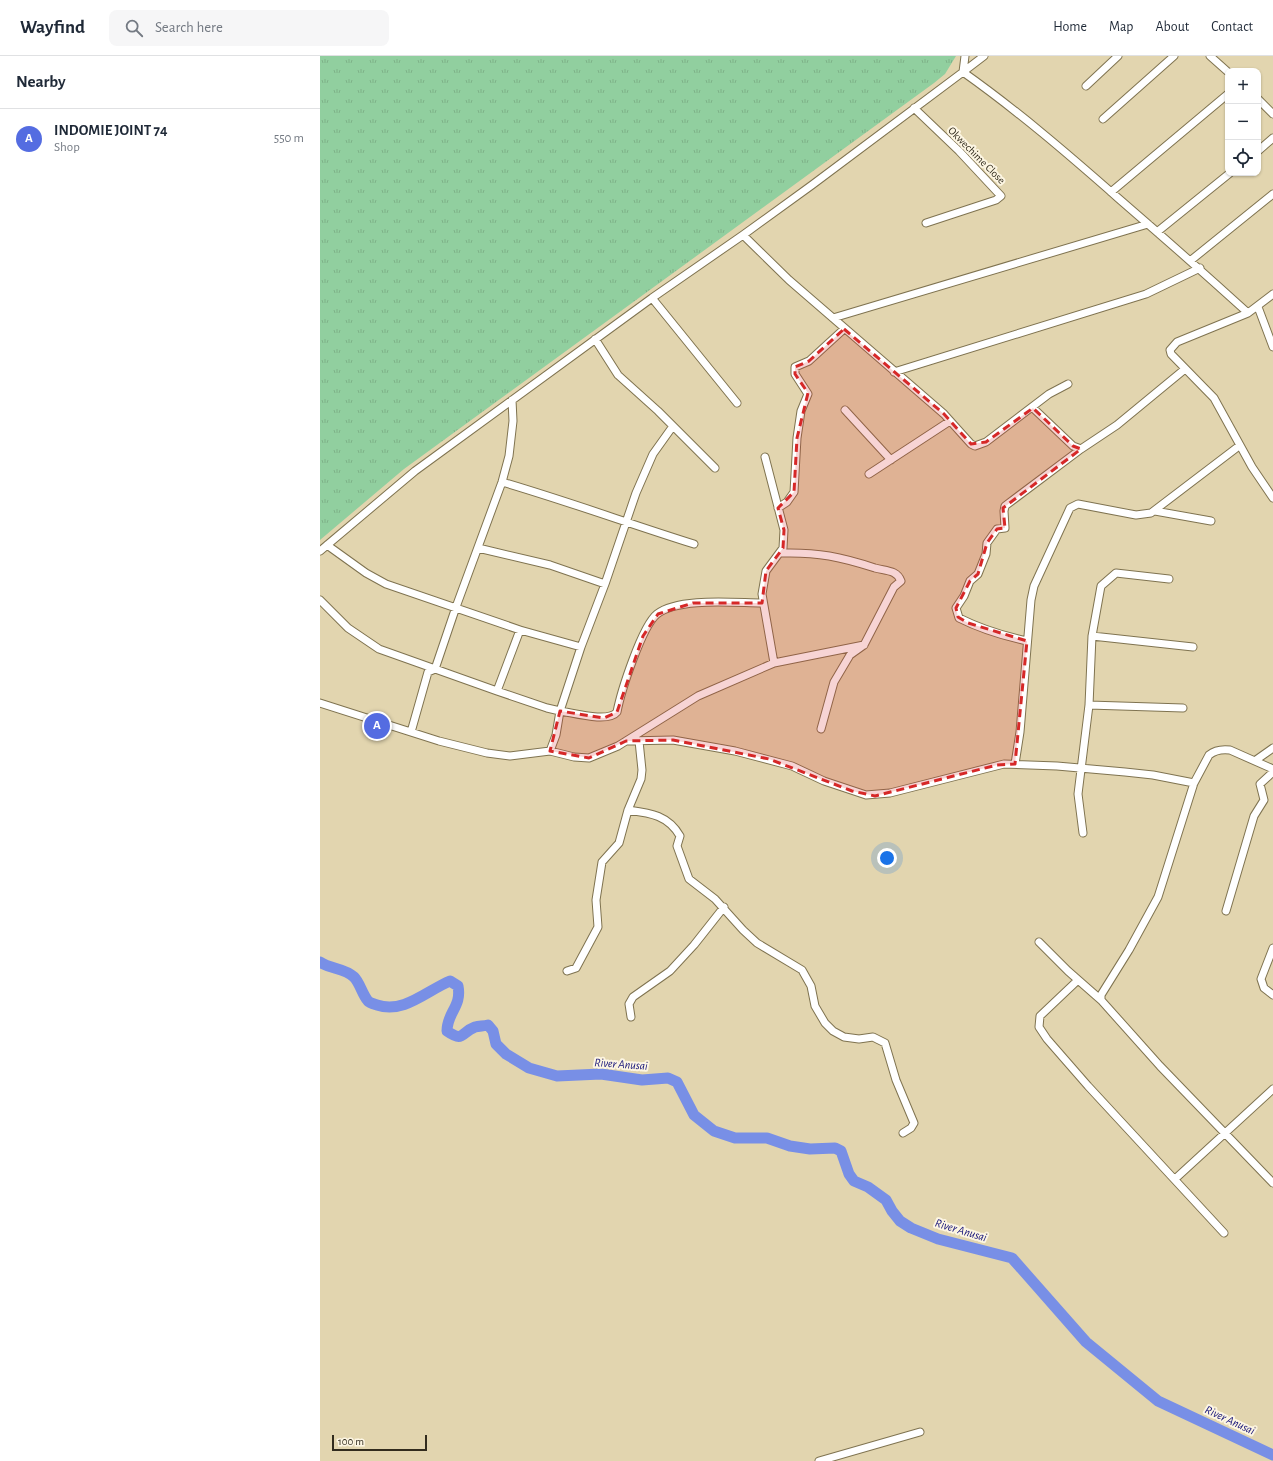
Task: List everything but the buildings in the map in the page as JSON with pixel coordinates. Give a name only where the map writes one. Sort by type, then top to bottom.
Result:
[{"type":"street","points":[[963,72],[965,56]]},
{"type":"street","points":[[320,551],[415,471],[652,298],[743,235],[984,56]]},
{"type":"street","points":[[1086,86],[1118,56]]},
{"type":"street","points":[[1103,119],[1174,56]]},
{"type":"street","points":[[1210,56],[1225,69]]},
{"type":"street","points":[[963,72],[1003,100],[1200,268],[1248,313]]},
{"type":"street","points":[[1111,192],[1225,97]]},
{"type":"street","points":[[1261,102],[1273,114]]},
{"type":"street","name":"Okwechime Close","points":[[914,108],[959,151],[1001,196],[996,200],[926,223]]},
{"type":"street","points":[[1261,148],[1273,138]]},
{"type":"street","points":[[1157,232],[1226,176]]},
{"type":"street","points":[[1190,260],[1273,194]]},
{"type":"street","points":[[833,318],[1148,224]]},
{"type":"street","points":[[743,235],[844,329],[950,422],[971,444],[979,446],[1033,408],[1049,394],[1068,384]]},
{"type":"street","points":[[894,372],[1146,294],[1200,268]]},
{"type":"street","points":[[1273,294],[1258,307],[1248,313],[1172,346],[1170,350],[1171,354],[1214,398],[1240,446],[1273,498]]},
{"type":"street","points":[[652,298],[737,403]]},
{"type":"street","points":[[1258,307],[1273,347]]},
{"type":"street","points":[[778,508],[787,502],[794,492],[797,438],[801,412],[808,394],[795,374],[795,367],[809,361],[844,329]]},
{"type":"street","points":[[595,340],[618,375],[673,426],[715,468]]},
{"type":"street","points":[[1027,641],[968,623],[957,616],[956,608],[964,596],[970,581],[978,574],[986,554],[987,543],[997,529],[1005,528],[1005,506],[1081,449],[1117,425],[1185,369]]},
{"type":"street","points":[[410,732],[428,672],[435,669],[510,456],[513,421],[512,400]]},
{"type":"street","points":[[1033,408],[1073,446],[1081,449]]},
{"type":"street","points":[[844,410],[891,460]]},
{"type":"street","points":[[869,474],[950,422]]},
{"type":"street","points":[[550,751],[556,735],[560,711],[581,647],[626,523],[653,454],[673,426]]},
{"type":"street","points":[[1015,764],[1020,732],[1027,641],[1031,600],[1034,586],[1072,505],[1078,504],[1136,515],[1145,515],[1155,511],[1240,446]]},
{"type":"street","points":[[766,457],[784,530],[782,553],[766,571],[762,587],[762,603],[774,663]]},
{"type":"street","points":[[502,482],[564,500],[626,523],[694,544]]},
{"type":"street","points":[[1155,511],[1211,521]]},
{"type":"street","points":[[328,545],[366,573],[386,584],[520,630],[581,647]]},
{"type":"street","points":[[478,548],[550,565],[605,584]]},
{"type":"street","points":[[782,553],[812,553],[847,558],[896,573],[901,581],[894,587],[864,645],[850,655],[834,682],[821,729]]},
{"type":"street","points":[[1083,833],[1078,794],[1080,767],[1089,705],[1092,636],[1101,586],[1116,573],[1169,579]]},
{"type":"street","points":[[320,600],[348,628],[379,649],[547,708],[591,717],[609,718],[617,712],[643,636],[658,614],[666,610],[693,603],[762,603]]},
{"type":"street","points":[[497,691],[520,630]]},
{"type":"street","points":[[1092,636],[1193,647]]},
{"type":"street","points":[[320,703],[410,732],[487,753],[510,756],[550,751],[574,757],[589,758],[626,741],[698,696],[774,663],[864,645]]},
{"type":"street","points":[[1089,705],[1183,708]]},
{"type":"street","points":[[626,741],[673,740],[742,752],[792,766],[852,791],[875,796],[997,765],[1015,764],[1080,767],[1153,775],[1194,783]]},
{"type":"street","points":[[567,971],[576,968],[598,927],[596,900],[602,862],[619,842],[628,810],[642,773],[639,741]]},
{"type":"street","points":[[1256,760],[1273,748]]},
{"type":"street","points":[[1101,1000],[1101,994],[1129,950],[1158,897],[1194,783],[1209,755],[1217,750],[1223,749],[1230,750],[1256,760],[1273,771],[1260,784],[1264,800],[1254,816],[1226,910]]},
{"type":"street","points":[[628,810],[653,813],[671,823],[680,836],[678,846],[688,879],[706,891],[724,907],[743,930],[757,943],[802,970],[811,986],[815,1006],[819,1014],[833,1031],[850,1039],[873,1037],[885,1043],[896,1080],[914,1123],[912,1128],[903,1133]]},
{"type":"street","points":[[631,1017],[629,1004],[633,997],[670,970],[699,939],[724,907]]},
{"type":"street","points":[[1039,942],[1101,1000],[1273,1184]]},
{"type":"street","points":[[1273,948],[1261,978],[1264,988],[1273,995]]},
{"type":"street","points":[[1078,980],[1040,1016],[1039,1027],[1047,1039],[1088,1086],[1224,1233]]},
{"type":"street","points":[[1175,1179],[1273,1090]]},
{"type":"street","points":[[819,1461],[920,1432]]},
{"type":"highlighted area","points":[[844,329],[944,414],[971,444],[986,442],[1033,408],[1073,446],[1081,449],[1003,508],[1005,528],[997,529],[987,543],[978,574],[970,581],[956,608],[958,617],[968,623],[1027,641],[1015,764],[997,765],[875,796],[852,791],[769,759],[673,740],[626,741],[589,758],[550,751],[560,711],[604,718],[617,712],[643,636],[658,614],[693,603],[762,603],[766,571],[783,548],[784,530],[778,508],[794,492],[797,438],[808,393],[795,374],[795,367],[809,361]]},
{"type":"green space","points":[[320,56],[956,56],[945,74],[934,83],[404,469],[320,540]]},
{"type":"waterway","name":"River Anusai","points":[[320,962],[350,974],[356,979],[368,1001],[387,1007],[406,1004],[450,981],[458,986],[459,993],[458,999],[449,1019],[447,1031],[460,1036],[475,1027],[488,1025],[493,1031],[496,1044],[506,1054],[529,1068],[557,1076],[601,1074],[642,1080],[668,1078],[677,1082],[694,1115],[714,1131],[735,1138],[767,1138],[790,1146],[810,1149],[835,1148],[841,1151],[849,1174],[854,1181],[868,1187],[886,1200],[900,1221],[911,1228],[938,1239],[1012,1258],[1086,1342],[1158,1401],[1273,1455]]},
{"type":"place","name":"INDOMIE JOINT 74","points":[[377,726]]}]
